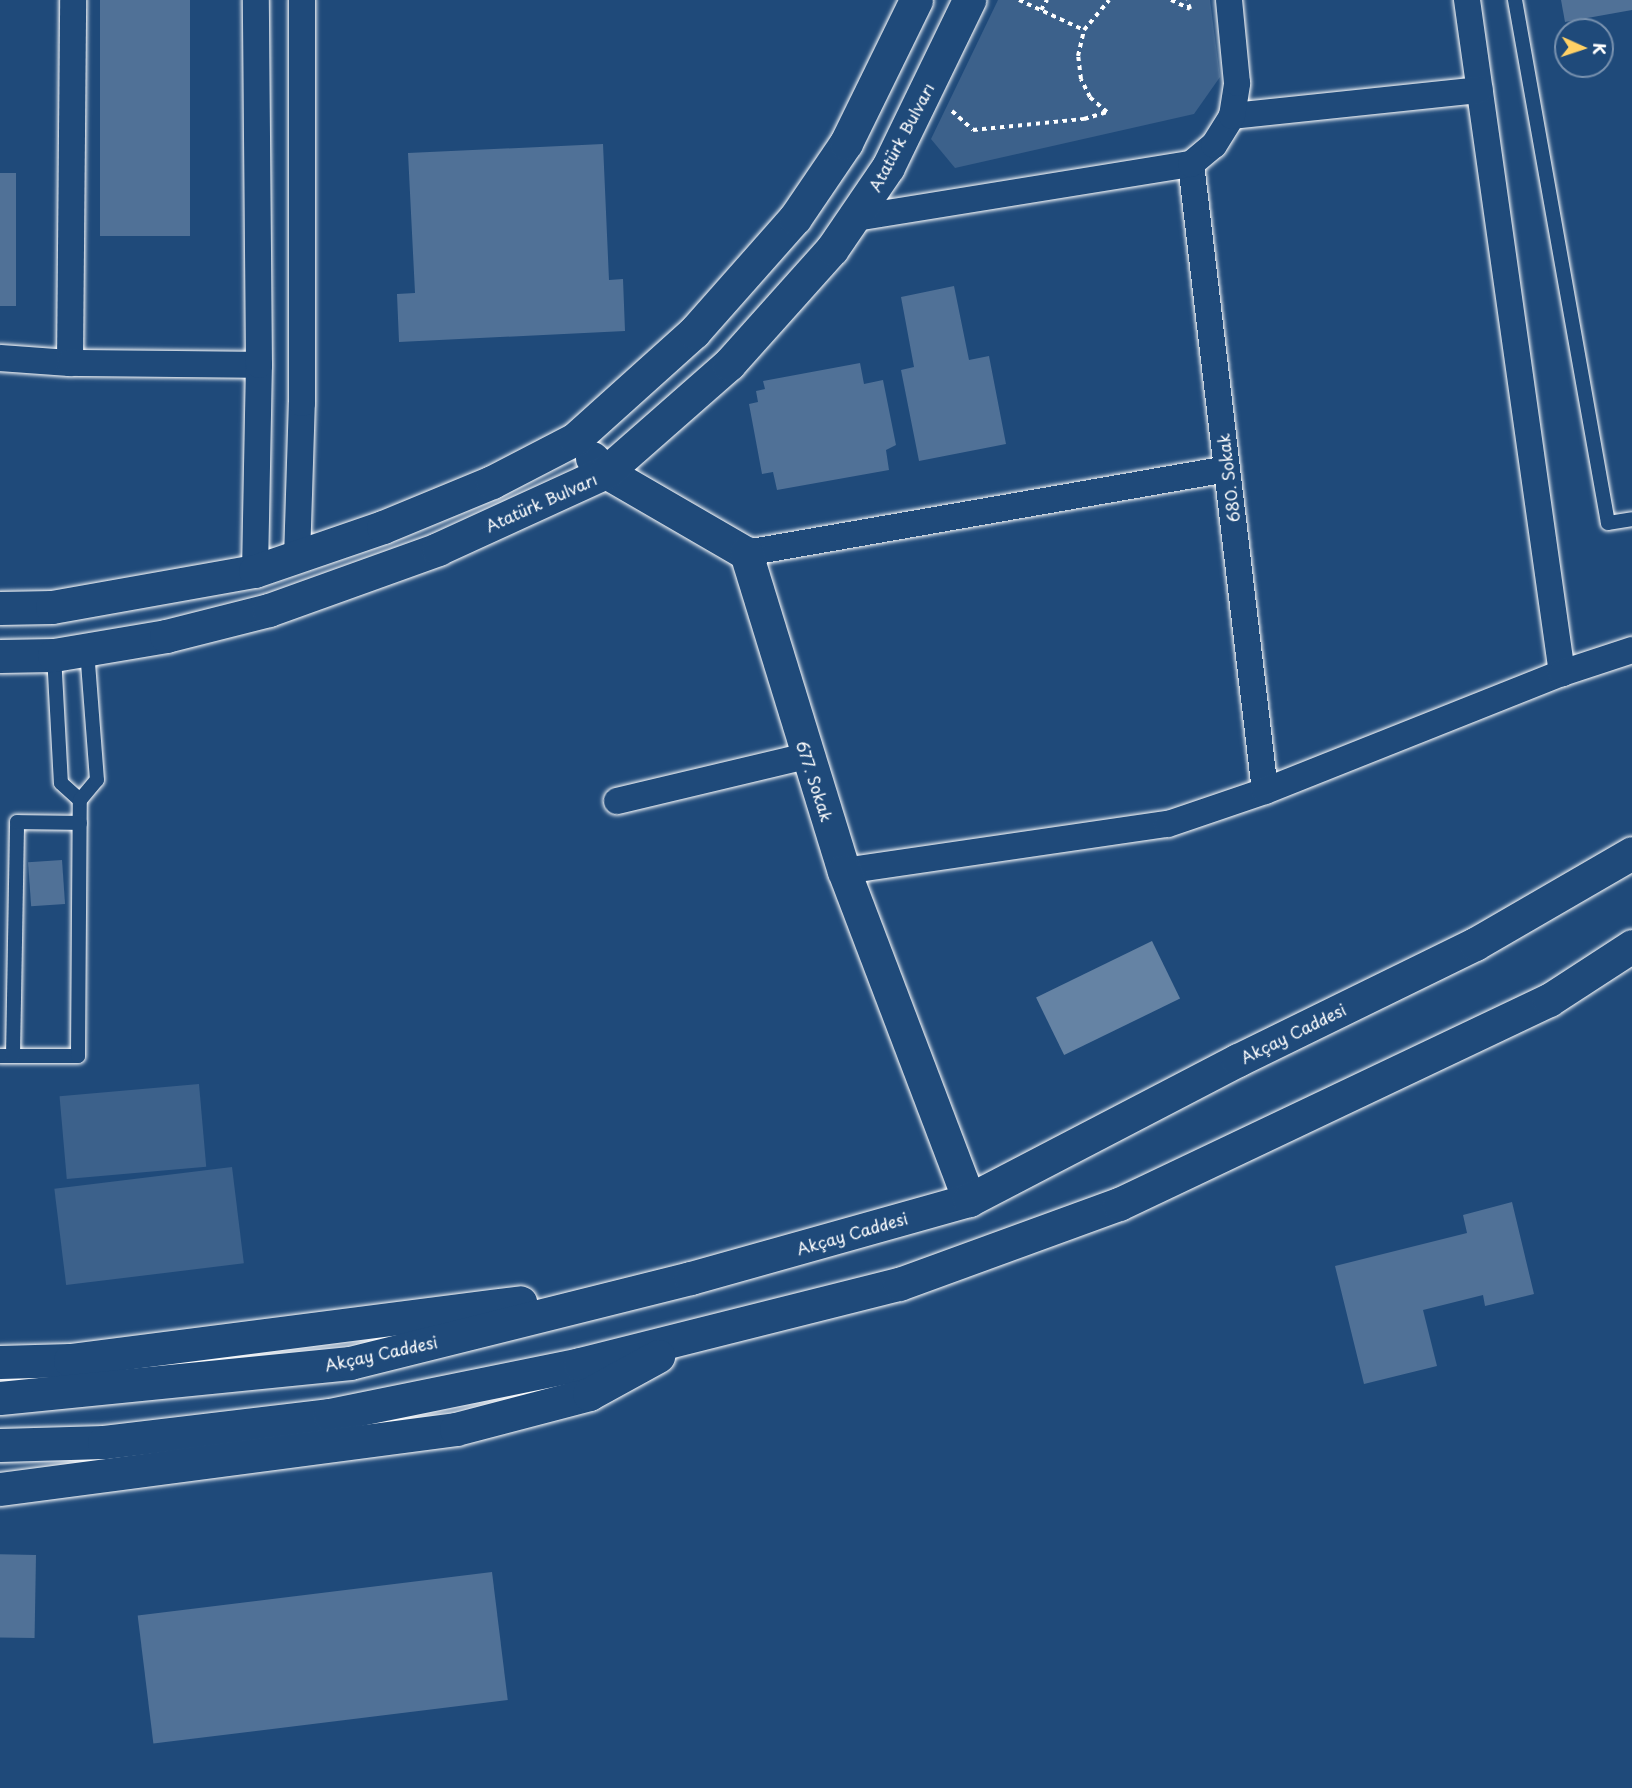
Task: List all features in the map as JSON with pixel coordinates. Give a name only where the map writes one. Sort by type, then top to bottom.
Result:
[{"type":"main road","points":[[0,608],[67,604],[255,571],[297,558],[492,483],[575,439],[693,332],[795,218],[846,143],[916,0]]},
{"type":"main road","name":"Atatürk Bulvarı","points":[[0,656],[54,655],[87,650],[166,636],[269,610],[438,549],[606,472],[729,364],[856,218],[888,167],[969,0]]},
{"type":"main road","points":[[575,439],[606,472],[746,553]]},
{"type":"main road","name":"677. Sokak","points":[[746,553],[806,756],[844,871],[969,1200]]},
{"type":"main road","points":[[67,604],[87,650]]},
{"type":"main road","points":[[54,655],[67,604]]},
{"type":"main road","name":"Akçay Caddesi","points":[[0,1398],[350,1363],[691,1278],[969,1200],[1238,1060],[1475,944],[1632,853]]},
{"type":"main road","points":[[0,1445],[104,1442],[330,1416],[580,1364],[899,1284],[1119,1204],[1549,1000],[1632,946]]},
{"type":"main road","points":[[0,1362],[70,1360],[691,1278]]},
{"type":"main road","points":[[0,1489],[456,1429],[589,1394],[700,1333]]},
{"type":"street","points":[[70,363],[73,0]]},
{"type":"street","points":[[255,571],[259,365],[256,0]]},
{"type":"street","points":[[297,558],[302,403],[302,0]]},
{"type":"street","points":[[856,218],[1191,164],[1214,144],[1232,116],[1237,83],[1228,0]]},
{"type":"street","points":[[1467,0],[1562,673]]},
{"type":"street","points":[[1232,116],[1480,90]]},
{"type":"street","name":"680. Sokak","points":[[1191,164],[1265,791]]},
{"type":"street","points":[[0,358],[70,363],[259,365]]},
{"type":"street","points":[[746,553],[1227,469]]},
{"type":"street","points":[[844,871],[1168,824],[1265,791],[1562,673],[1632,650]]},
{"type":"street","points":[[617,801],[806,756]]},
{"type":"lane","points":[[1515,0],[1608,523],[1632,519]]},
{"type":"lane","points":[[80,823],[17,822],[6,1056],[78,1056],[80,823],[80,801],[97,780],[87,650]]},
{"type":"lane","points":[[54,655],[61,783],[80,801]]},
{"type":"path","points":[[1019,0],[1084,30]]},
{"type":"path","points":[[1041,10],[1047,0]]},
{"type":"path","points":[[947,106],[973,130],[1084,119],[1107,112],[1090,97],[1081,79],[1078,56],[1084,30],[1109,0]]},
{"type":"path","points":[[1171,0],[1190,9],[1188,0]]},
{"type":"shaded area","points":[[998,0],[1210,0],[1220,77],[1194,114],[955,168],[931,139]]},
{"type":"shaded area","points":[[1152,941],[1180,999],[1064,1055],[1036,998]]},
{"type":"shaded area","points":[[199,1084],[206,1167],[67,1179],[60,1096]]},
{"type":"shaded area","points":[[232,1167],[244,1263],[66,1285],[54,1189]]},
{"type":"building","points":[[100,0],[190,0],[190,236],[100,236]]},
{"type":"building","points":[[1561,0],[1632,0],[1632,10],[1587,18],[1564,18]]},
{"type":"building","points":[[603,144],[609,280],[623,279],[625,331],[399,342],[397,294],[415,293],[408,153]]},
{"type":"building","points":[[0,173],[16,173],[16,306],[0,306]]},
{"type":"building","points":[[954,286],[969,360],[989,356],[1006,444],[919,461],[901,370],[914,367],[901,297]]},
{"type":"building","points":[[860,363],[864,384],[883,380],[896,445],[886,450],[889,470],[777,490],[773,472],[762,474],[749,404],[758,402],[756,391],[765,389],[763,381]]},
{"type":"building","points":[[62,860],[65,904],[31,906],[28,862]]},
{"type":"building","points":[[1512,1202],[1534,1294],[1485,1306],[1483,1295],[1423,1310],[1437,1366],[1364,1384],[1335,1266],[1467,1233],[1463,1215]]},
{"type":"building","points":[[0,1554],[36,1555],[35,1638],[0,1637]]},
{"type":"building","points":[[492,1572],[508,1700],[153,1744],[138,1616]]}]
